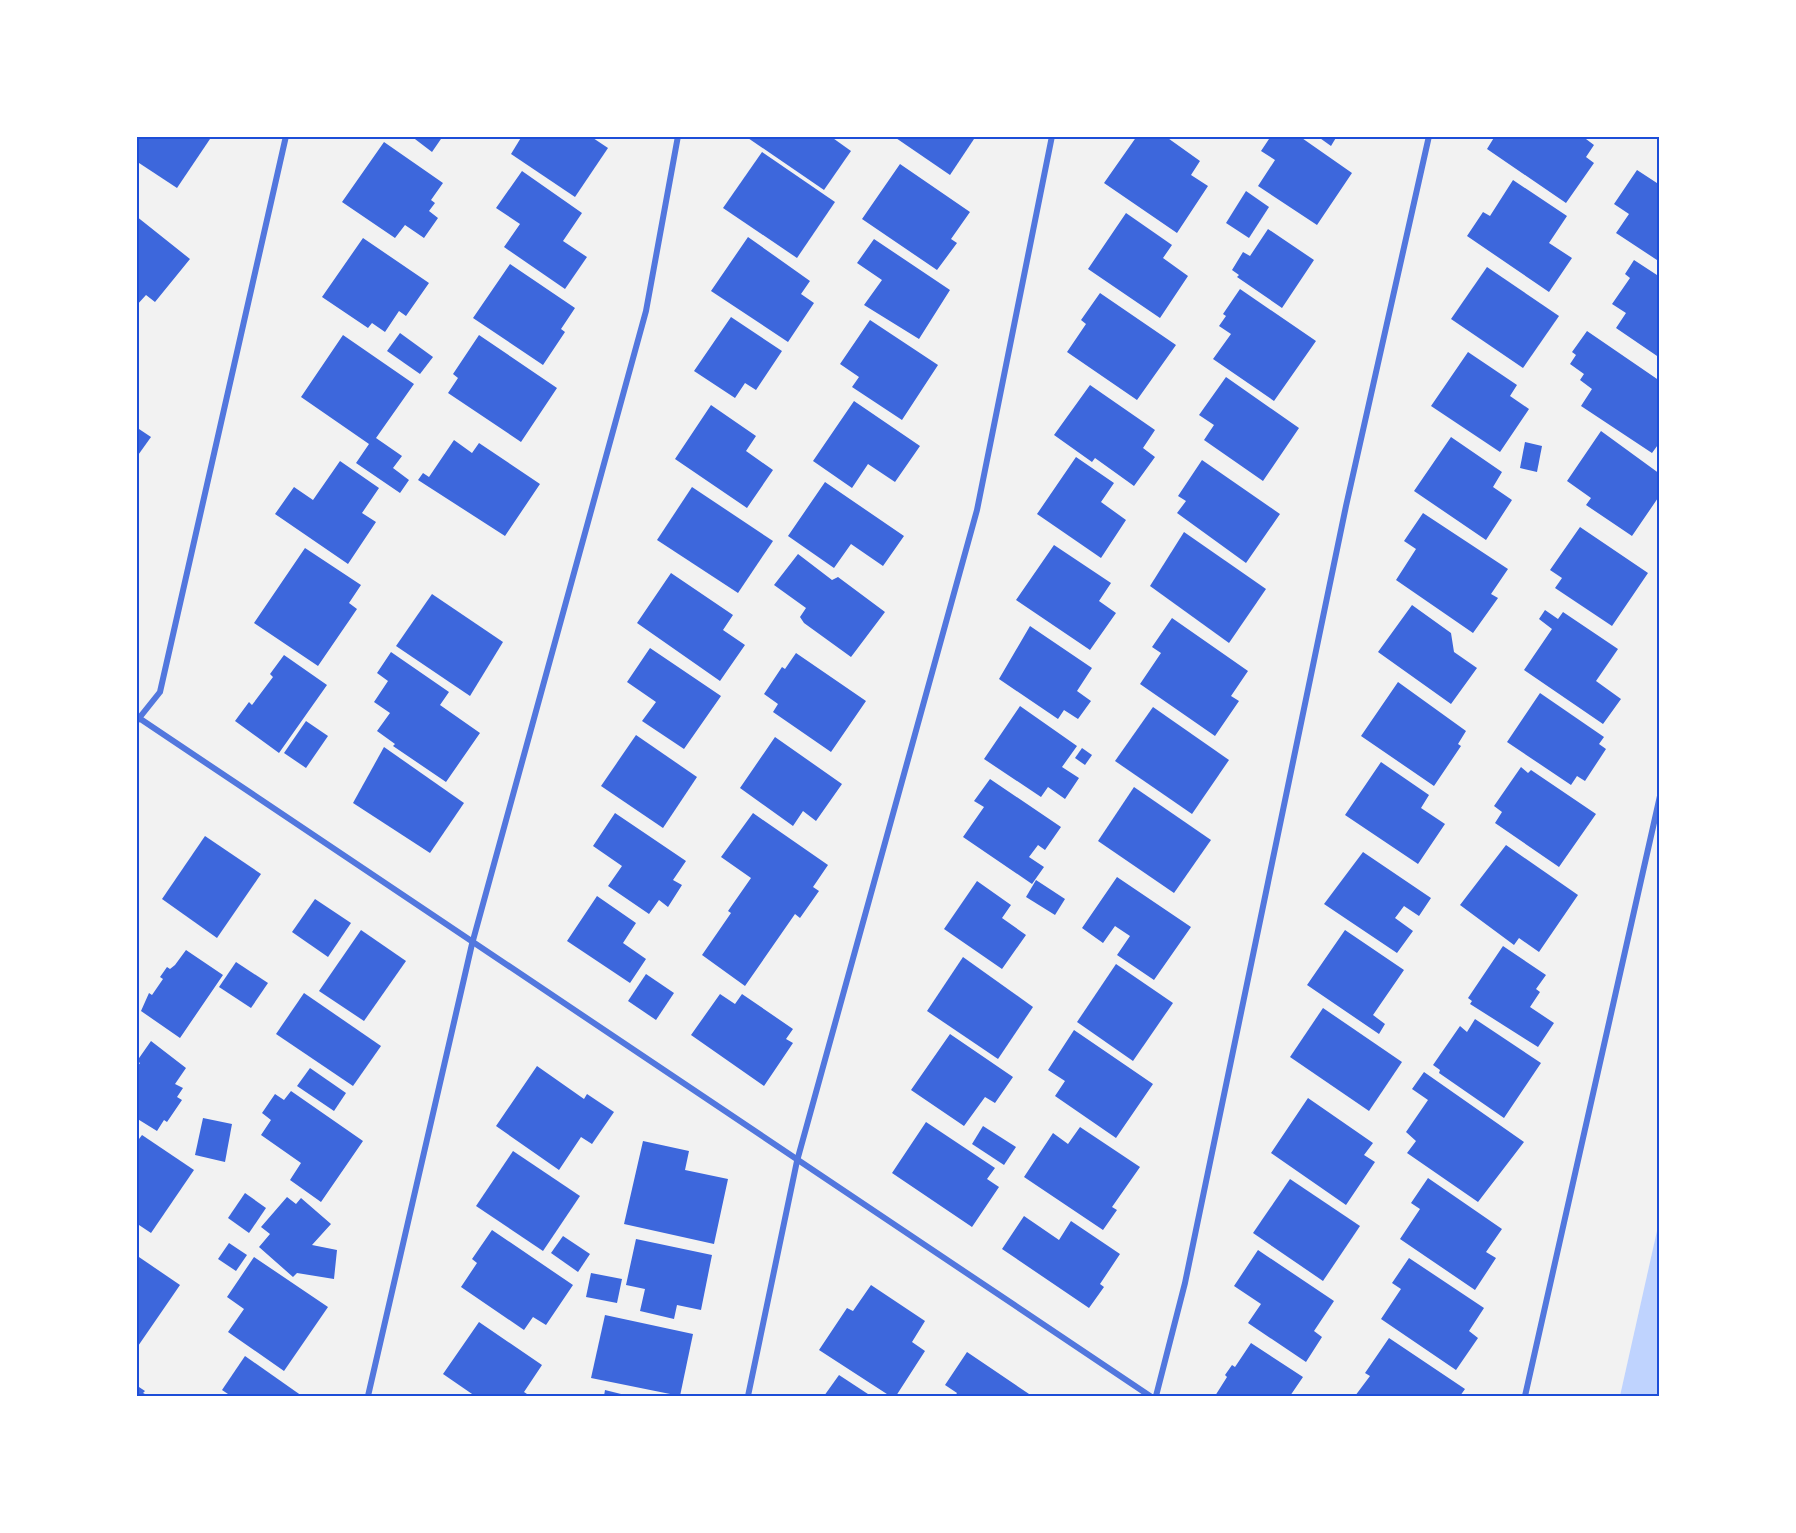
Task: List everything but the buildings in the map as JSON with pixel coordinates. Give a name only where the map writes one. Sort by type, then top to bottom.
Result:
[{"type":"street","points":[[286,136],[160,692],[138,719],[1150,1396]]},
{"type":"street","points":[[368,1396],[472,944],[646,311],[678,136]]},
{"type":"street","points":[[748,1396],[797,1161],[977,510],[1053,136]]},
{"type":"street","points":[[1156,1396],[1185,1283],[1346,506],[1429,136]]},
{"type":"street","points":[[1525,1396],[1659,796]]},
{"type":"water","points":[[1659,1222],[1659,1396],[1620,1396]]}]
